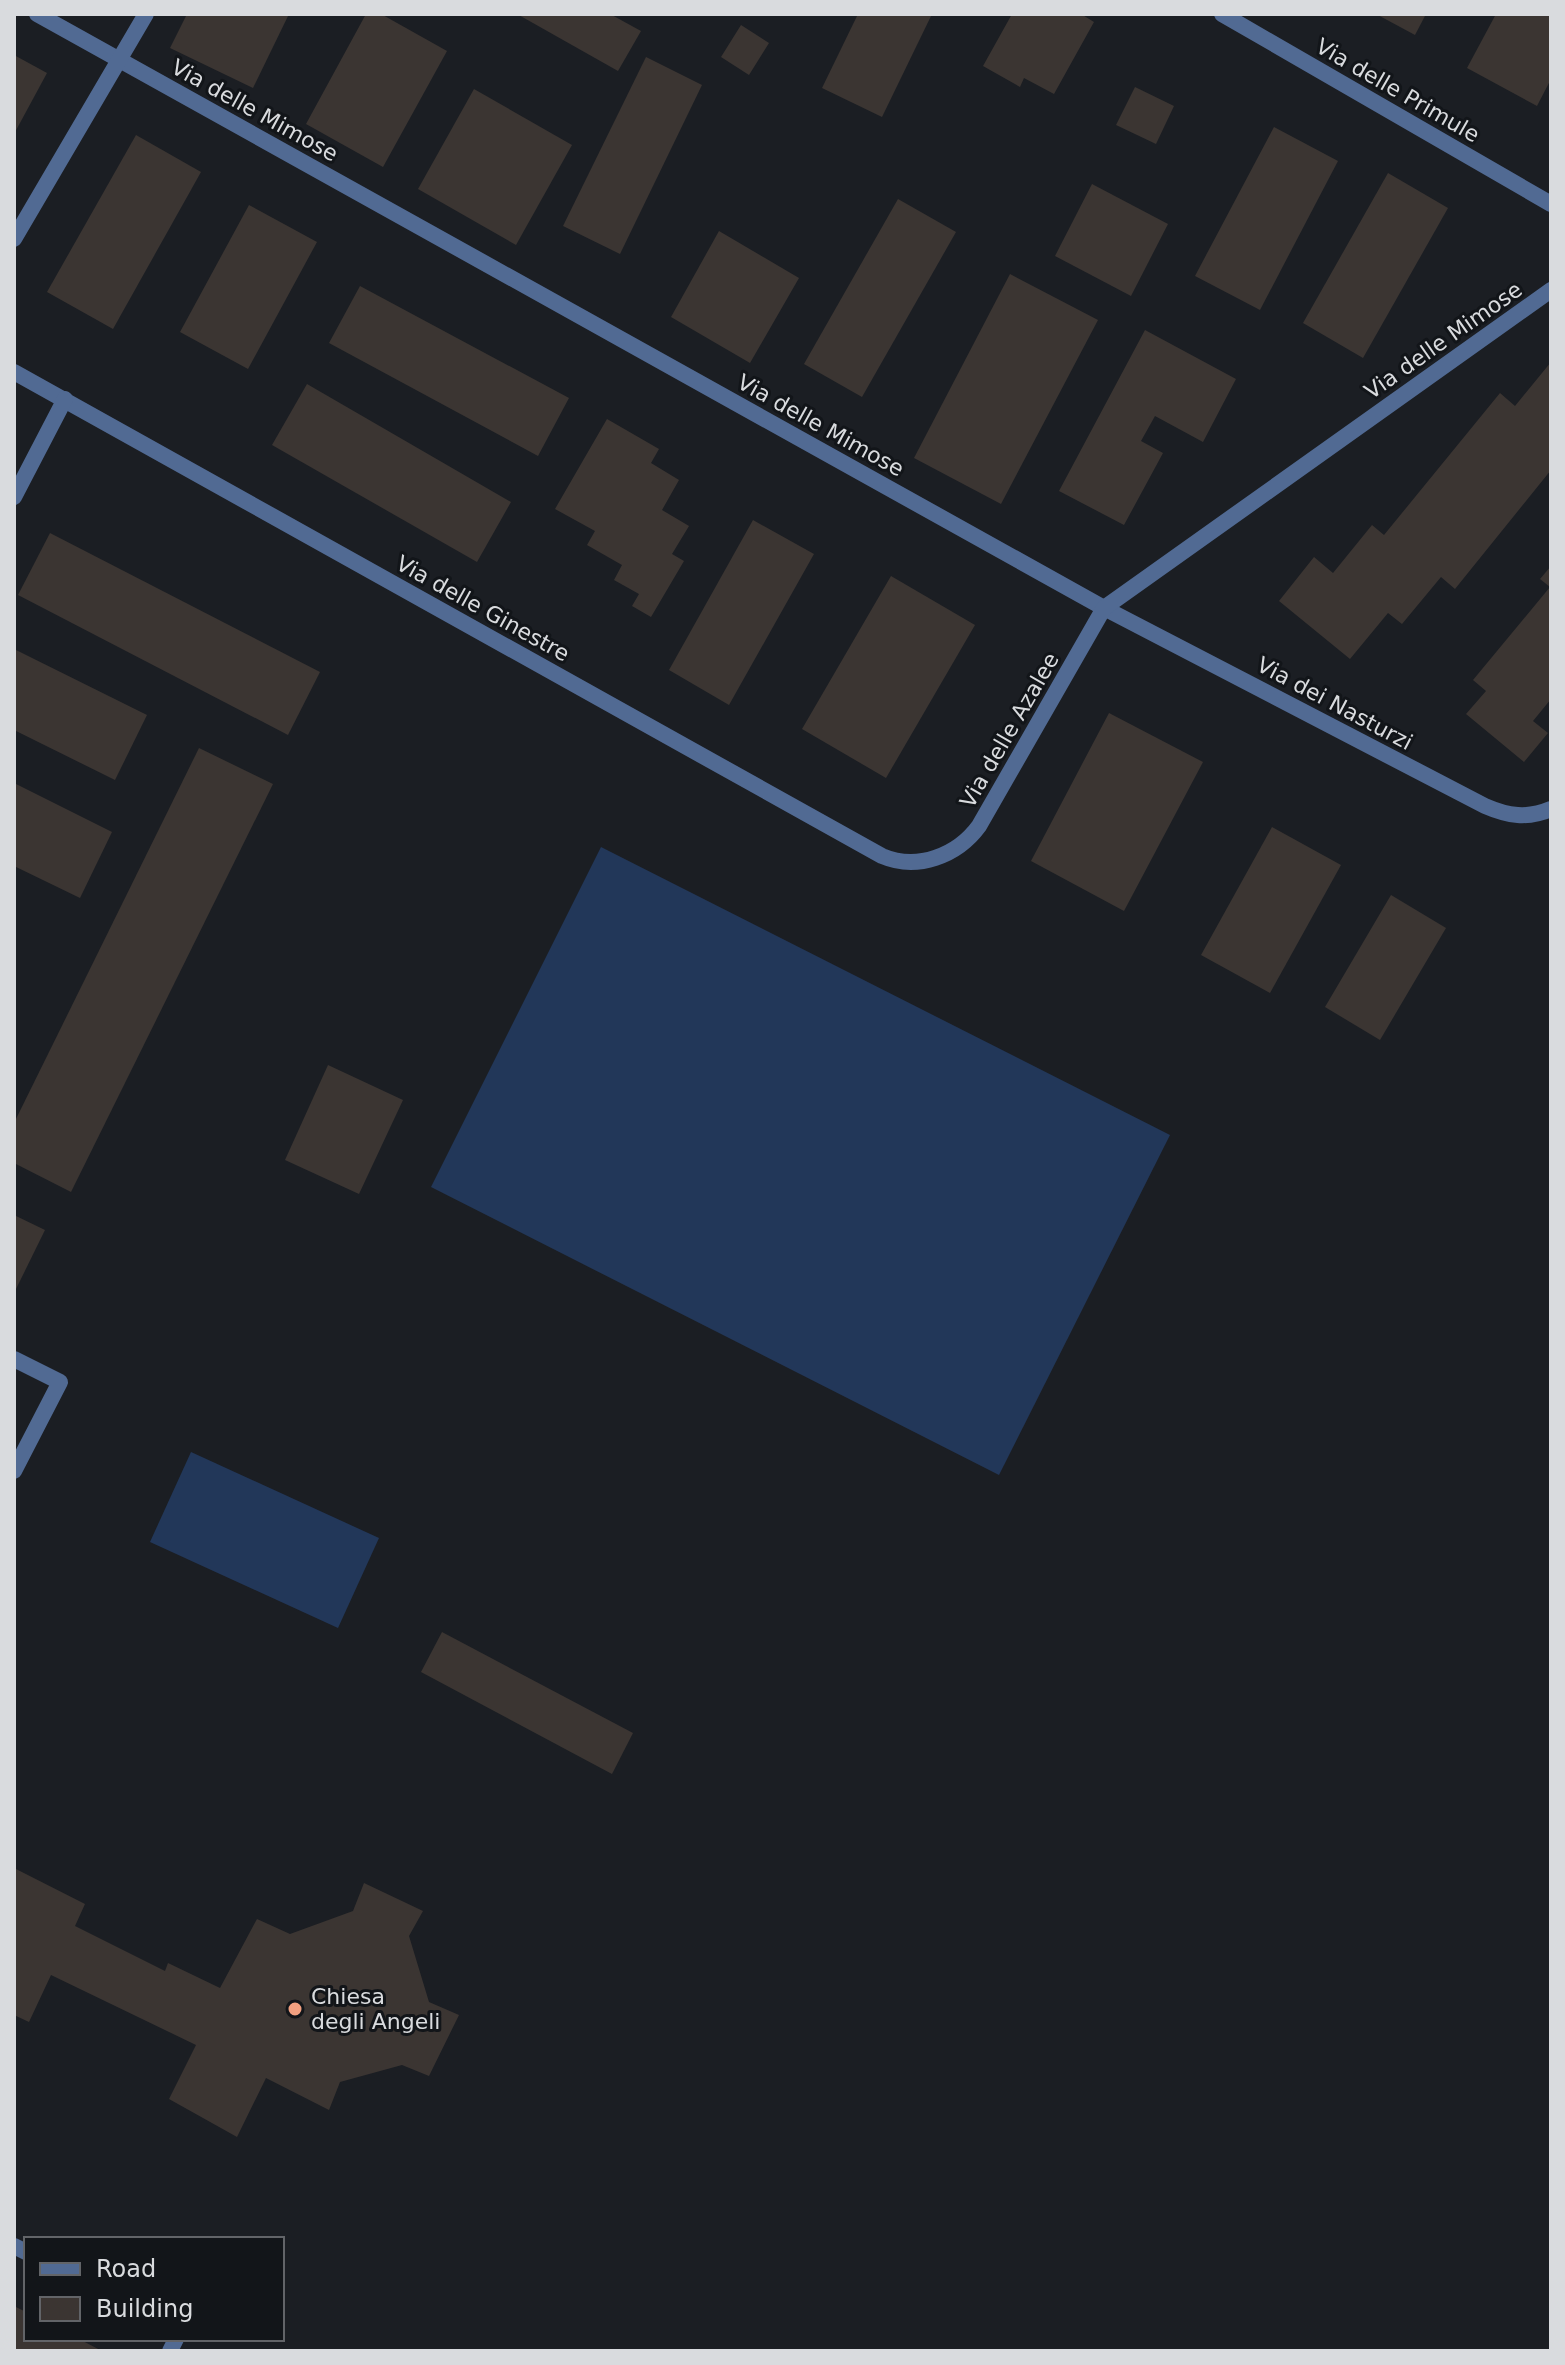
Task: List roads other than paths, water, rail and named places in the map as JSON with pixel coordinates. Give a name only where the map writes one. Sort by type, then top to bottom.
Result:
[{"type":"street","name":"Via delle Mimose","points":[[37,14],[1104,608],[1551,290]]},
{"type":"street","points":[[14,239],[146,14]]},
{"type":"street","name":"Via delle Primule","points":[[1222,14],[1551,204]]},
{"type":"street","name":"Via delle Ginestre","points":[[14,372],[882,856],[907,863],[935,859]]},
{"type":"street","points":[[14,497],[65,399]]},
{"type":"street","name":"Via dei Nasturzi","points":[[1104,608],[1485,806],[1510,815],[1538,814],[1551,809]]},
{"type":"street","name":"Via delle Azalee","points":[[935,859],[962,845],[979,826],[1104,608]]},
{"type":"street","points":[[14,1359],[60,1382],[14,1471]]},
{"type":"place","name":"Chiesa degli Angeli","points":[[295,2009]]}]
